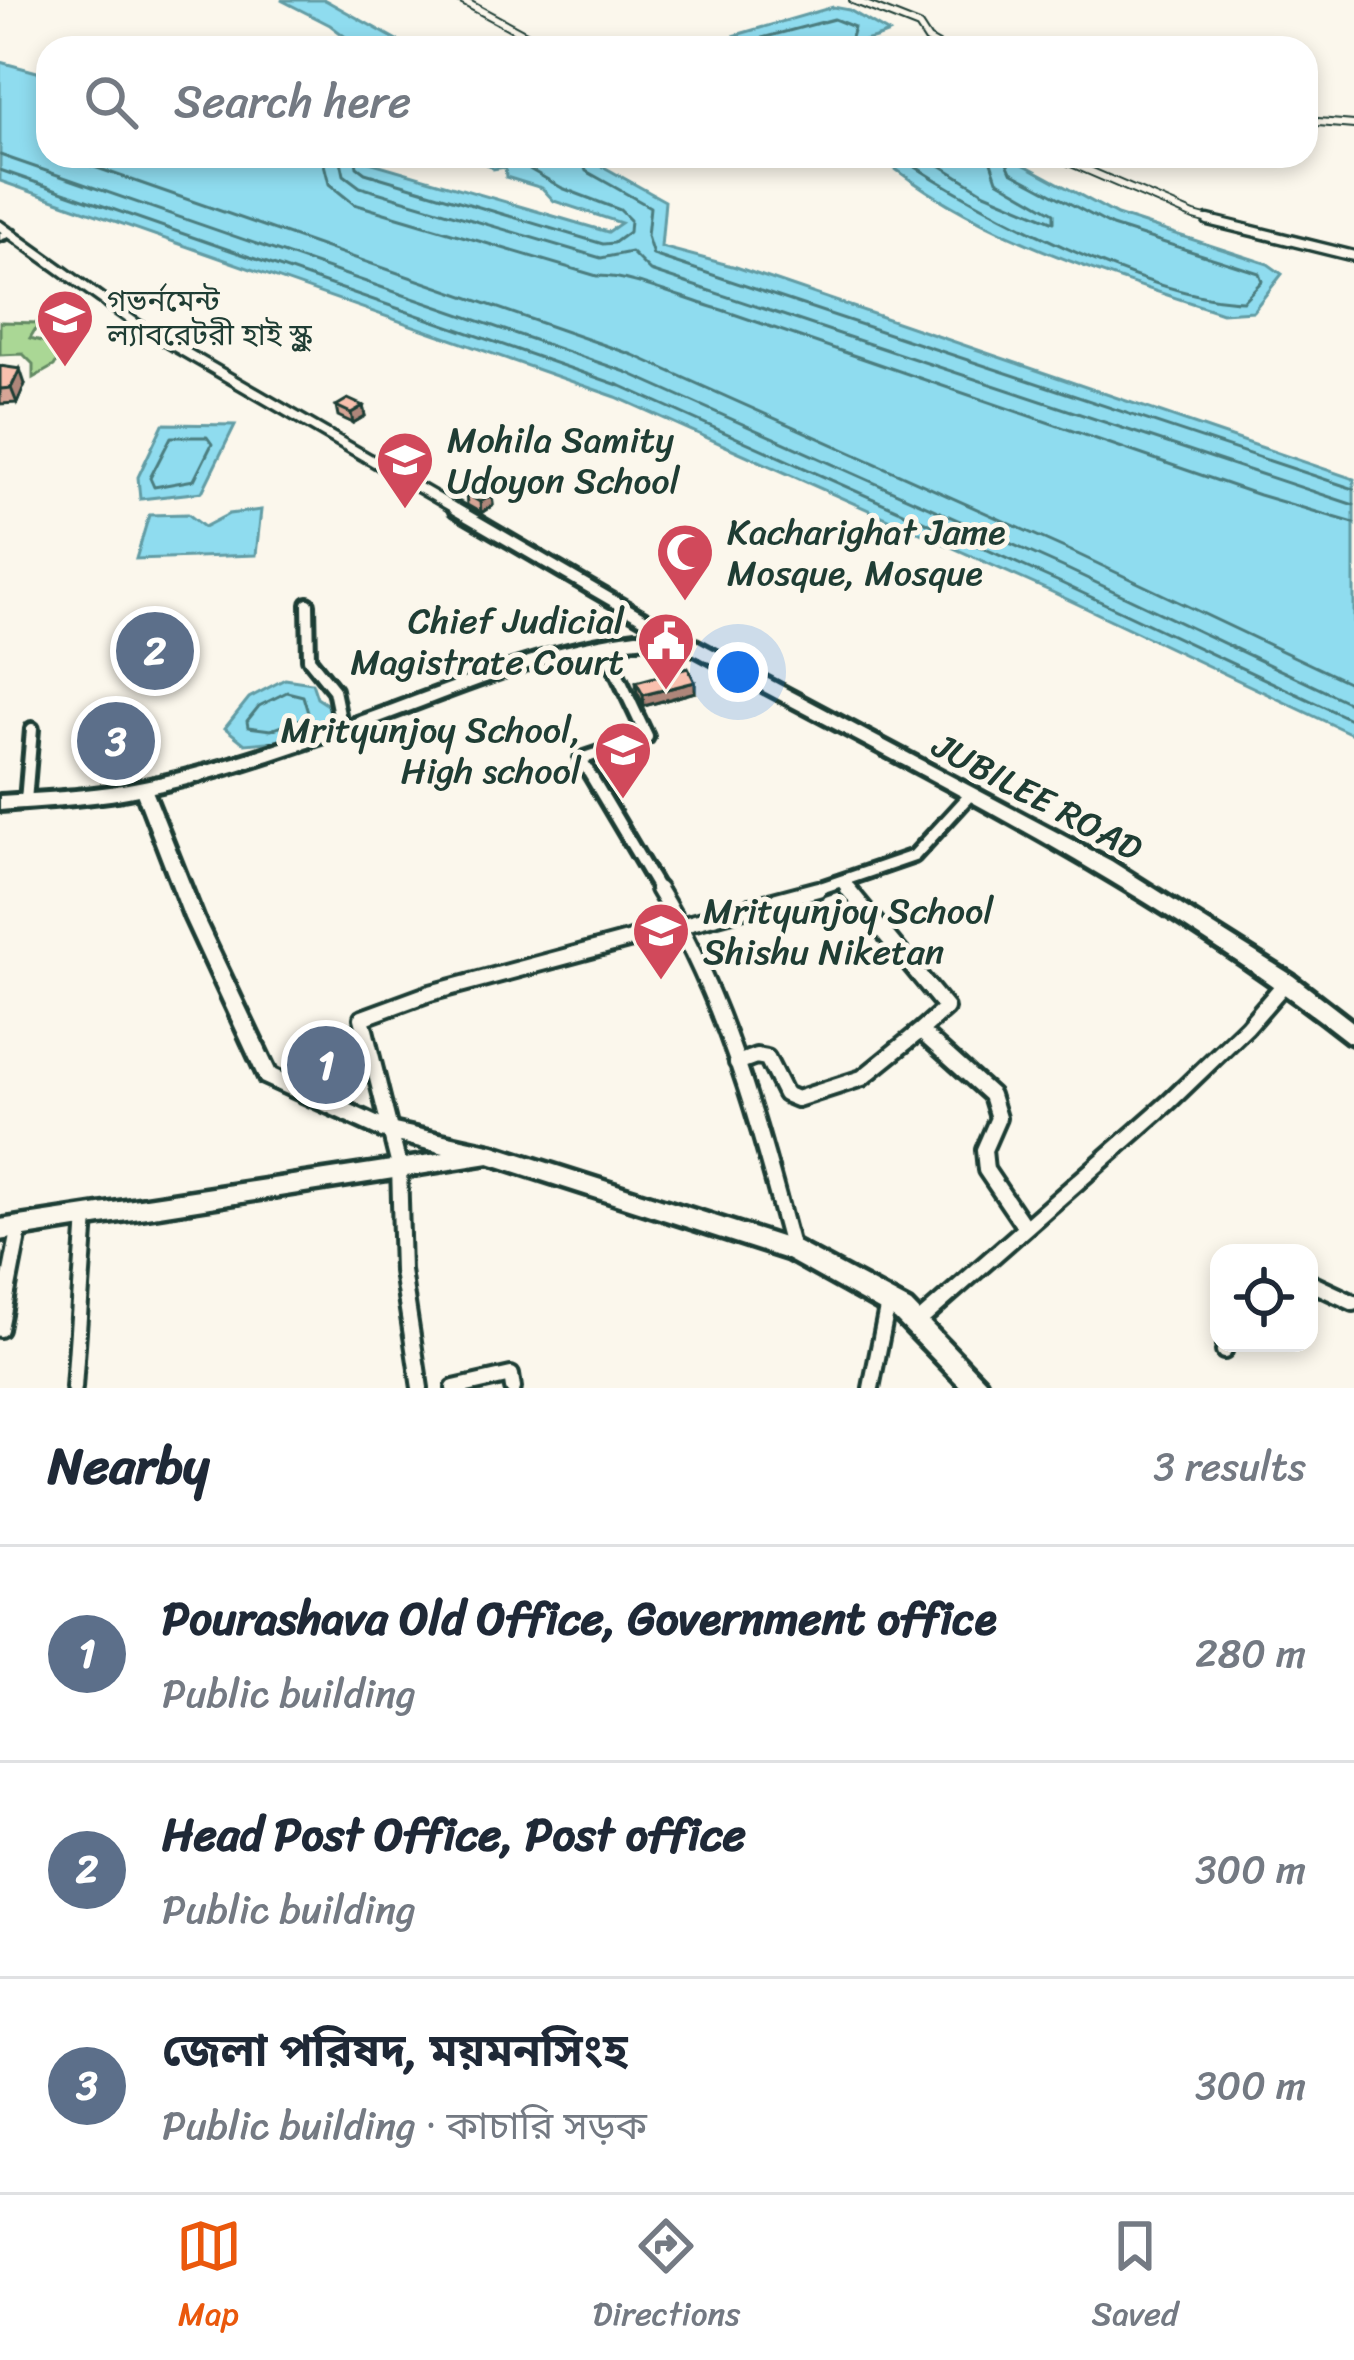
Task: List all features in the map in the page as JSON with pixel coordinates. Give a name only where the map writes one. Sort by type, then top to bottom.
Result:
[{"type":"main road","points":[[0,803],[143,788],[342,729],[452,685],[638,636],[677,638]]},
{"type":"main road","name":"JUBILEE ROAD","points":[[677,638],[1104,866],[1286,982],[1354,1035]]},
{"type":"street","points":[[461,0],[528,36]]},
{"type":"street","points":[[853,0],[919,26],[925,36]]},
{"type":"street","points":[[1318,123],[1354,125]]},
{"type":"street","points":[[1083,168],[1194,215],[1354,256]]},
{"type":"street","points":[[3,232],[138,325],[677,638]]},
{"type":"street","points":[[308,604],[309,658],[334,690],[342,729]]},
{"type":"street","points":[[603,644],[646,737],[581,759],[601,800],[681,928],[753,1100],[792,1250]]},
{"type":"street","points":[[26,801],[32,729]]},
{"type":"street","points":[[143,788],[194,918],[268,1076],[388,1131],[494,1155],[792,1250],[888,1302],[916,1324],[977,1388]]},
{"type":"street","points":[[420,1388],[402,1271],[398,1166],[362,1018],[430,992],[681,928],[914,856],[969,796]]},
{"type":"street","points":[[737,1063],[756,1056],[767,1058],[785,1094],[797,1099],[862,1078],[946,1008],[841,881]]},
{"type":"street","points":[[916,1324],[1153,1119],[1270,1005],[1286,982]]},
{"type":"street","points":[[920,1031],[995,1101],[999,1120],[984,1149],[985,1161],[995,1185],[1024,1226]]},
{"type":"street","points":[[0,1329],[10,1227],[494,1155]]},
{"type":"street","points":[[74,1388],[86,1214]]},
{"type":"street","points":[[1318,1286],[1354,1303]]},
{"type":"street","points":[[871,1388],[888,1302]]},
{"type":"street","points":[[454,1388],[512,1375],[513,1388]]},
{"type":"green space","points":[[0,322],[39,323],[30,338],[65,347],[54,366],[33,378],[33,364],[23,354],[0,355]]},
{"type":"water","points":[[281,0],[325,0],[390,36],[344,36]]},
{"type":"water","points":[[833,7],[849,10],[889,33],[879,36],[736,35]]},
{"type":"water","points":[[0,62],[36,72],[36,168],[390,168],[608,232],[621,223],[554,201],[542,188],[506,177],[505,168],[606,168],[665,201],[661,247],[736,267],[1354,479],[1354,735],[1052,592],[616,397],[0,181]]},
{"type":"water","points":[[895,168],[1030,168],[1117,215],[1268,264],[1282,274],[1253,311],[1222,313],[1043,250]]},
{"type":"water","points":[[163,424],[235,425],[202,492],[140,499],[138,477]]},
{"type":"water","points":[[261,510],[256,555],[136,559],[149,515],[188,514],[204,527],[229,514]]},
{"type":"water","points":[[285,679],[312,683],[317,698],[334,709],[336,717],[279,741],[245,744],[225,728],[249,698]]},
{"type":"building","points":[[0,366],[20,369],[11,388],[0,389]]},
{"type":"building","points":[[348,399],[363,406],[351,413],[336,406]]},
{"type":"building","points":[[478,487],[492,495],[480,502],[466,494]]},
{"type":"building","points":[[688,668],[695,682],[643,695],[636,682]]},
{"type":"place","name":"গভর্নমেন্ট ল্যাবরেটরী হাই স্কুল","points":[[65,369]]},
{"type":"place","name":"Mohila Samity Udoyon School","points":[[405,511]]},
{"type":"place","name":"Kacharighat Jame Mosque, Mosque","points":[[685,603]]},
{"type":"place","name":"Head Post Office, Post office","points":[[155,651]]},
{"type":"place","name":"Chief Judicial Magistrate Court","points":[[666,692]]},
{"type":"place","name":"জেলা পরিষদ, ময়মনসিংহ","points":[[116,741]]},
{"type":"place","name":"Mrityunjoy School, High school","points":[[623,801]]},
{"type":"place","name":"Mrityunjoy School Shishu Niketan","points":[[661,982]]},
{"type":"place","name":"Pourashava Old Office, Government office","points":[[326,1065]]}]
